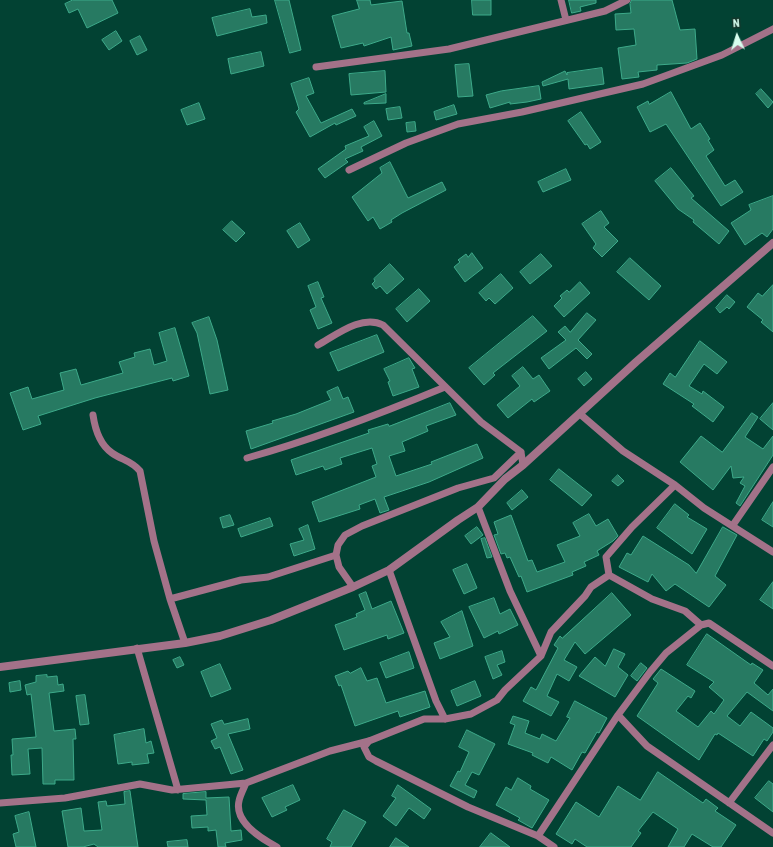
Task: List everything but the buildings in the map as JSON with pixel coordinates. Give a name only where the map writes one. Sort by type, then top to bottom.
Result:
[{"type":"street","points":[[561,0],[566,20]]},
{"type":"street","points":[[316,67],[449,49],[605,11],[627,0]]},
{"type":"street","points":[[349,170],[406,143],[458,124],[643,84],[722,55],[773,29]]},
{"type":"street","points":[[0,667],[137,648],[186,643],[254,626],[353,587],[389,570],[478,507],[505,479],[523,465],[647,352],[773,243]]},
{"type":"street","points":[[318,345],[353,326],[377,322],[383,325],[481,422],[522,452],[523,465]]},
{"type":"street","points":[[247,458],[288,447],[359,422],[445,387]]},
{"type":"street","points":[[580,414],[622,451],[675,485],[704,508],[733,525],[773,552]]},
{"type":"street","points":[[93,415],[101,442],[112,453],[135,464],[140,471],[154,541],[170,599],[186,643]]},
{"type":"street","points":[[353,587],[339,567],[336,555],[340,541],[346,535],[362,526],[458,488],[494,478],[522,452]]},
{"type":"street","points":[[733,525],[773,467]]},
{"type":"street","points":[[609,575],[606,557],[632,527],[675,485]]},
{"type":"street","points":[[478,507],[510,591],[541,656]]},
{"type":"street","points":[[170,599],[233,581],[268,578],[336,555]]},
{"type":"street","points":[[389,570],[436,701],[445,719]]},
{"type":"street","points":[[609,575],[652,599],[685,611],[701,626]]},
{"type":"street","points":[[0,803],[65,798],[140,784],[166,790],[178,790],[246,783],[330,751],[369,741],[424,719],[445,719],[470,714],[490,705],[541,656],[550,632],[585,596],[591,587],[609,575]]},
{"type":"street","points":[[538,836],[618,715],[666,653],[701,626],[709,623],[773,666]]},
{"type":"street","points":[[137,648],[178,790]]},
{"type":"street","points":[[618,715],[647,746],[773,832]]},
{"type":"street","points":[[369,741],[364,747],[365,752],[376,761],[468,807],[538,836],[554,847]]},
{"type":"street","points":[[729,803],[773,745]]},
{"type":"street","points":[[246,783],[238,802],[240,813],[246,824],[255,834],[262,840],[277,847]]}]
